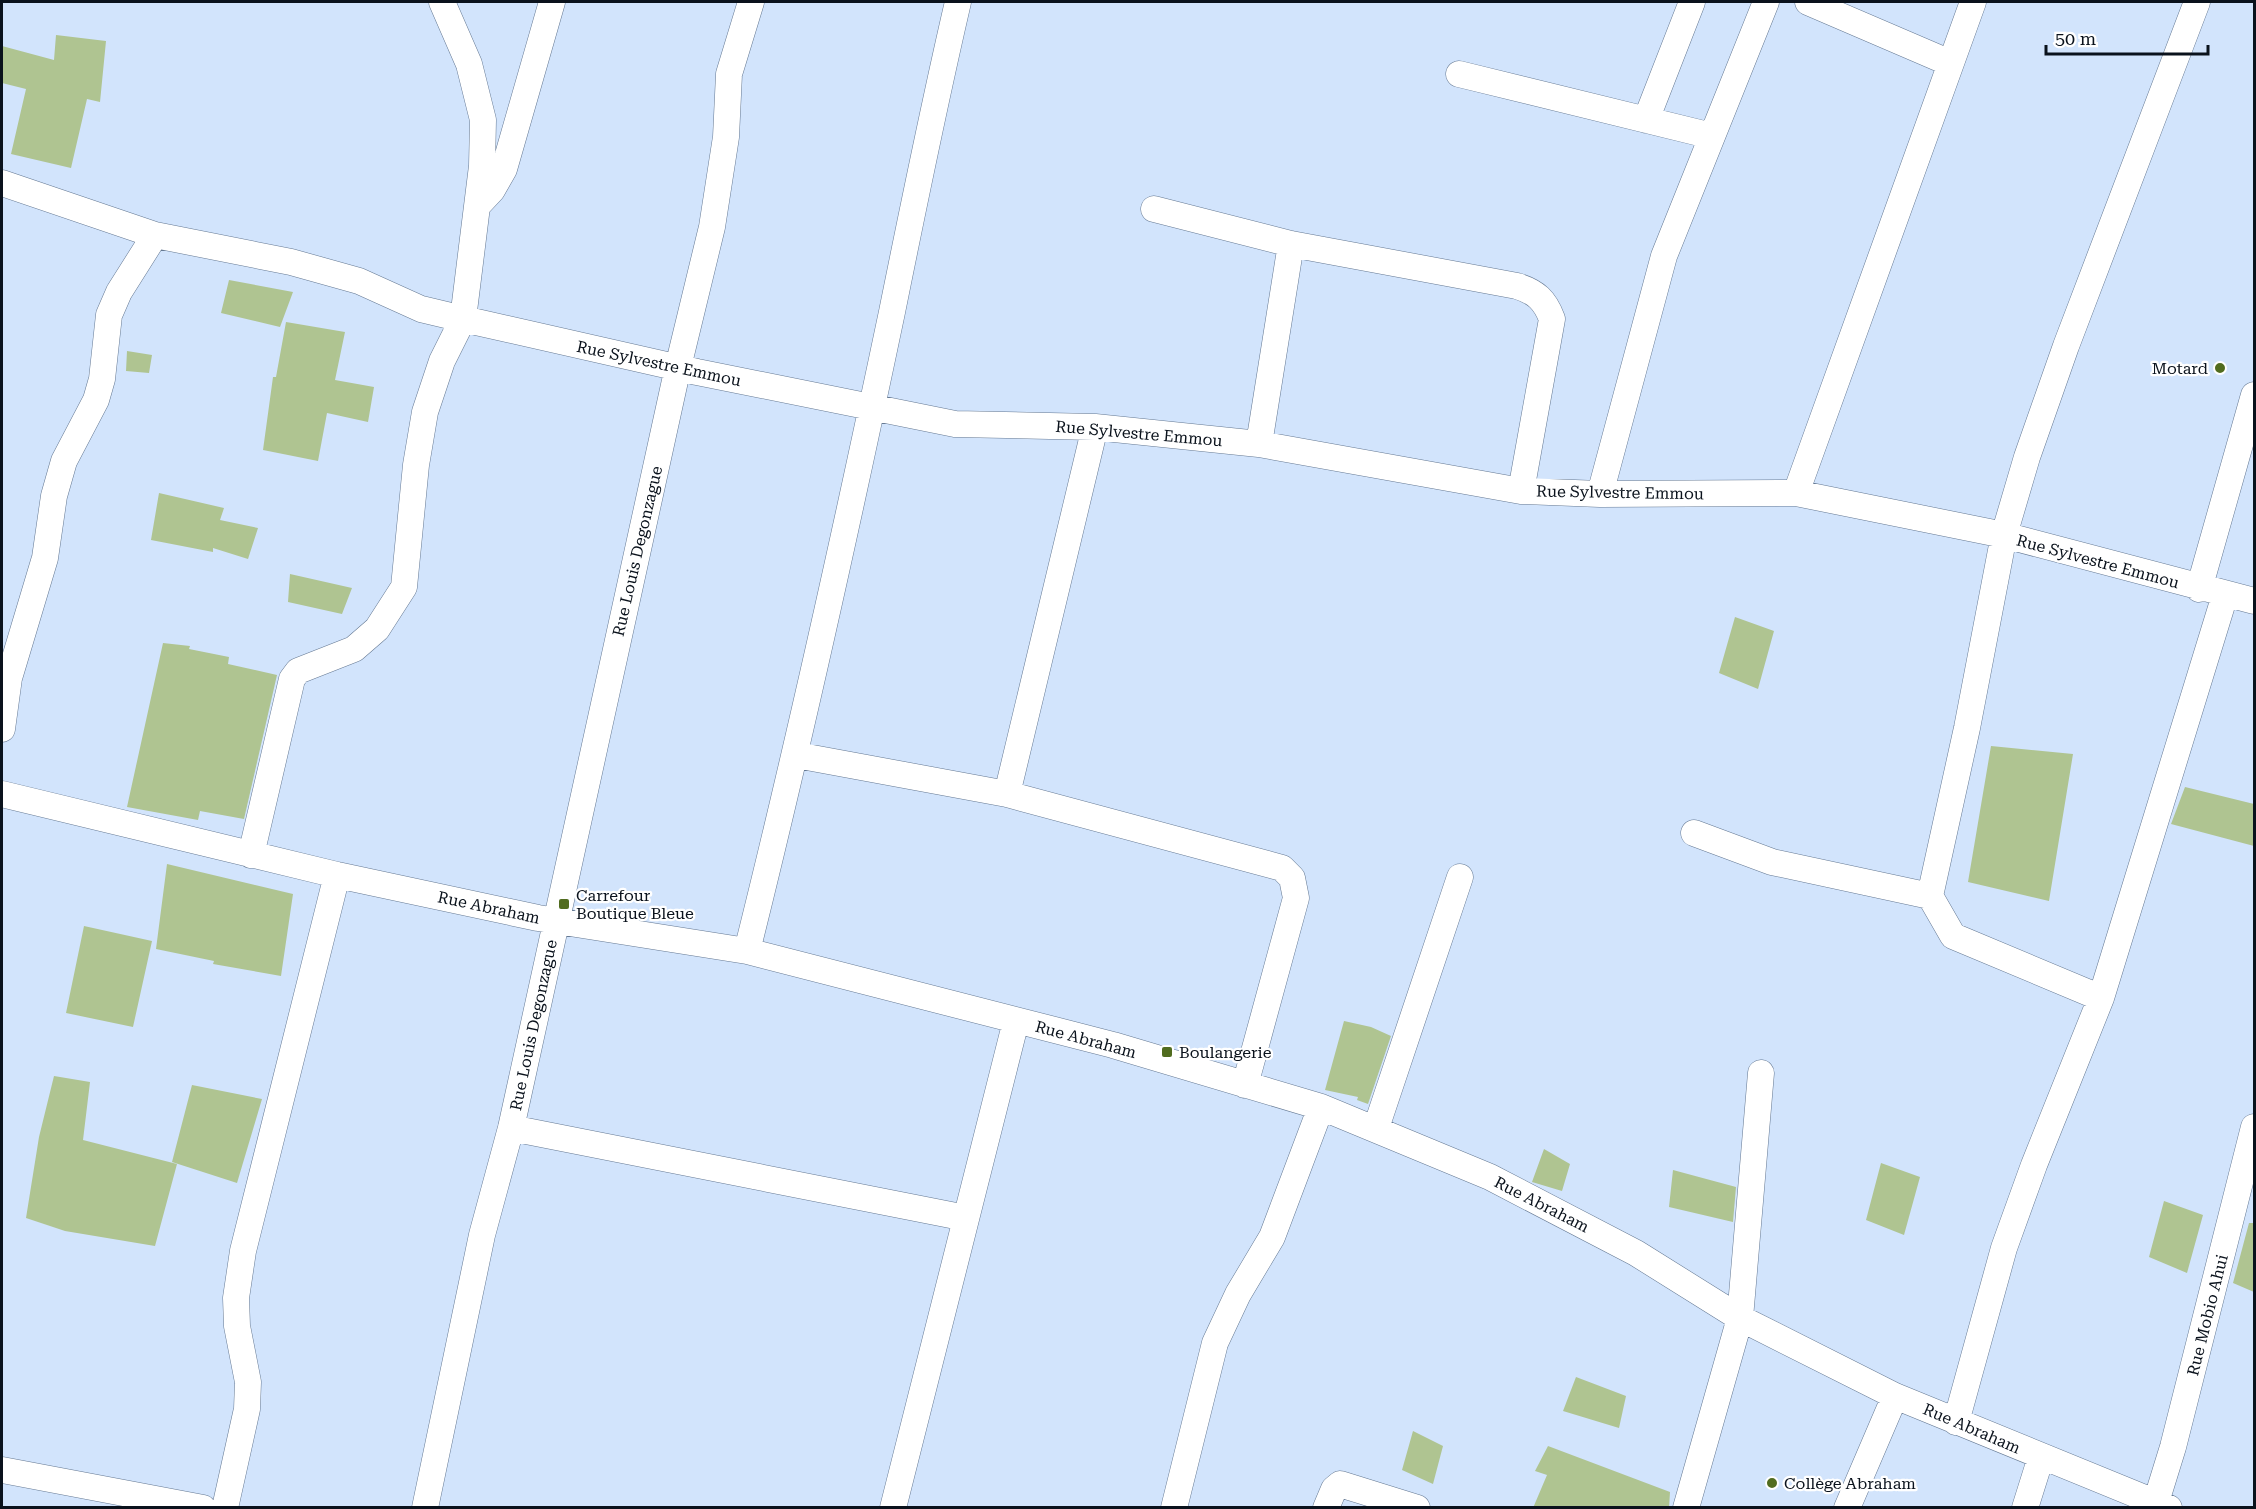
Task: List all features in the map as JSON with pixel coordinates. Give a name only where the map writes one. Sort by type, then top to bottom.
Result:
[{"type":"street","points":[[251,855],[292,679],[298,671],[354,649],[377,629],[404,586],[416,465],[425,412],[442,361],[463,320],[482,166],[483,120],[470,64],[442,2]]},
{"type":"street","points":[[477,206],[492,190],[504,169],[552,2]]},
{"type":"street","name":"Rue Louis Degonzague","points":[[425,1508],[482,1235],[511,1128],[678,367],[712,227],[726,137],[729,74],[751,2]]},
{"type":"street","points":[[747,951],[796,755],[927,132],[958,2]]},
{"type":"street","points":[[1646,120],[1692,2]]},
{"type":"street","points":[[1600,494],[1665,256],[1766,2]]},
{"type":"street","points":[[1808,2],[1950,63]]},
{"type":"street","points":[[1796,493],[1973,2]]},
{"type":"street","points":[[2101,998],[1953,936],[1930,896],[1967,728],[2004,536],[2027,457],[2066,346],[2197,2]]},
{"type":"street","points":[[1459,74],[1712,136]]},
{"type":"street","name":"Rue Sylvestre Emmou","points":[[2,183],[155,236],[291,262],[359,281],[421,309],[463,320],[955,424],[1095,427],[1259,444],[1521,490],[1600,494],[1796,493],[2004,536],[2254,602]]},
{"type":"street","points":[[1154,209],[1291,244],[1518,286],[1533,291],[1546,303],[1552,319],[1521,490]]},
{"type":"street","points":[[2,729],[9,678],[45,558],[57,484],[64,461],[96,400],[102,379],[110,315],[119,292],[155,236]]},
{"type":"street","points":[[1259,444],[1291,244]]},
{"type":"street","points":[[2199,589],[2254,395]]},
{"type":"street","points":[[1007,794],[1095,427]]},
{"type":"street","points":[[1956,1422],[2004,1248],[2034,1165],[2101,998],[2225,595]]},
{"type":"street","points":[[796,755],[1007,794],[1282,868],[1292,878],[1296,898],[1245,1085]]},
{"type":"street","name":"Rue Abraham","points":[[2,794],[337,875],[555,920],[747,951],[1113,1045],[1321,1107],[1490,1177],[1636,1253],[1740,1318],[1895,1396],[2163,1505]]},
{"type":"street","points":[[1694,833],[1737,851],[1782,864],[1930,896]]},
{"type":"street","points":[[225,1508],[247,1409],[248,1382],[240,1349],[236,1308],[243,1251],[337,875]]},
{"type":"street","points":[[1376,1128],[1460,877]]},
{"type":"street","points":[[893,1508],[1016,1021]]},
{"type":"street","points":[[1686,1508],[1740,1318],[1761,1073]]},
{"type":"street","points":[[1174,1508],[1215,1343],[1238,1294],[1272,1237],[1321,1107]]},
{"type":"street","name":"Rue Mobio Ahui","points":[[2163,1505],[2173,1448],[2254,1127]]},
{"type":"street","points":[[511,1128],[966,1218]]},
{"type":"street","points":[[1847,1508],[1895,1396]]},
{"type":"street","points":[[2025,1508],[2041,1457]]},
{"type":"street","points":[[2,1470],[196,1507]]},
{"type":"street","points":[[1326,1508],[1334,1488],[1341,1484],[1417,1508]]},
{"type":"building","points":[[56,35],[106,41],[100,102],[87,99],[71,168],[11,154],[26,89],[2,83],[2,46],[54,60]]},
{"type":"building","points":[[229,280],[293,292],[280,327],[221,313]]},
{"type":"building","points":[[286,322],[345,332],[335,380],[374,387],[368,422],[327,413],[318,461],[263,450],[273,377],[276,377]]},
{"type":"building","points":[[127,351],[152,355],[149,373],[126,371]]},
{"type":"building","points":[[159,493],[224,508],[220,520],[258,528],[248,559],[213,548],[213,552],[151,540]]},
{"type":"building","points":[[290,574],[352,588],[342,614],[288,602]]},
{"type":"building","points":[[1735,617],[1774,631],[1758,689],[1719,673]]},
{"type":"building","points":[[163,643],[190,646],[189,649],[229,657],[228,664],[277,675],[244,819],[200,811],[198,820],[127,807]]},
{"type":"building","points":[[1991,746],[2073,754],[2049,901],[1968,882]]},
{"type":"building","points":[[2185,787],[2254,804],[2254,846],[2171,824]]},
{"type":"building","points":[[167,864],[293,894],[281,976],[213,964],[214,961],[156,949]]},
{"type":"building","points":[[84,926],[152,941],[133,1027],[66,1013]]},
{"type":"building","points":[[1344,1021],[1371,1027],[1391,1036],[1368,1104],[1357,1100],[1358,1097],[1325,1090]]},
{"type":"building","points":[[54,1076],[90,1082],[83,1140],[177,1164],[155,1246],[65,1231],[26,1218],[39,1137]]},
{"type":"building","points":[[192,1085],[262,1099],[237,1183],[172,1162]]},
{"type":"building","points":[[1544,1149],[1570,1164],[1562,1191],[1532,1182]]},
{"type":"building","points":[[1881,1163],[1920,1177],[1904,1235],[1866,1220]]},
{"type":"building","points":[[1673,1170],[1736,1187],[1733,1222],[1669,1207]]},
{"type":"building","points":[[2164,1201],[2203,1215],[2187,1273],[2149,1257]]},
{"type":"building","points":[[2249,1223],[2254,1223],[2254,1292],[2233,1283]]},
{"type":"building","points":[[1576,1377],[1626,1396],[1619,1428],[1563,1411]]},
{"type":"building","points":[[1413,1431],[1443,1446],[1433,1484],[1402,1470]]},
{"type":"building","points":[[1548,1446],[1670,1492],[1669,1508],[1533,1508],[1547,1475],[1535,1471]]},
{"type":"place","name":"Motard","points":[[2220,368]]},
{"type":"place","name":"Carrefour Boutique Bleue","points":[[564,904]]},
{"type":"place","name":"Boulangerie","points":[[1167,1052]]},
{"type":"place","name":"Collège Abraham","points":[[1772,1483]]}]
